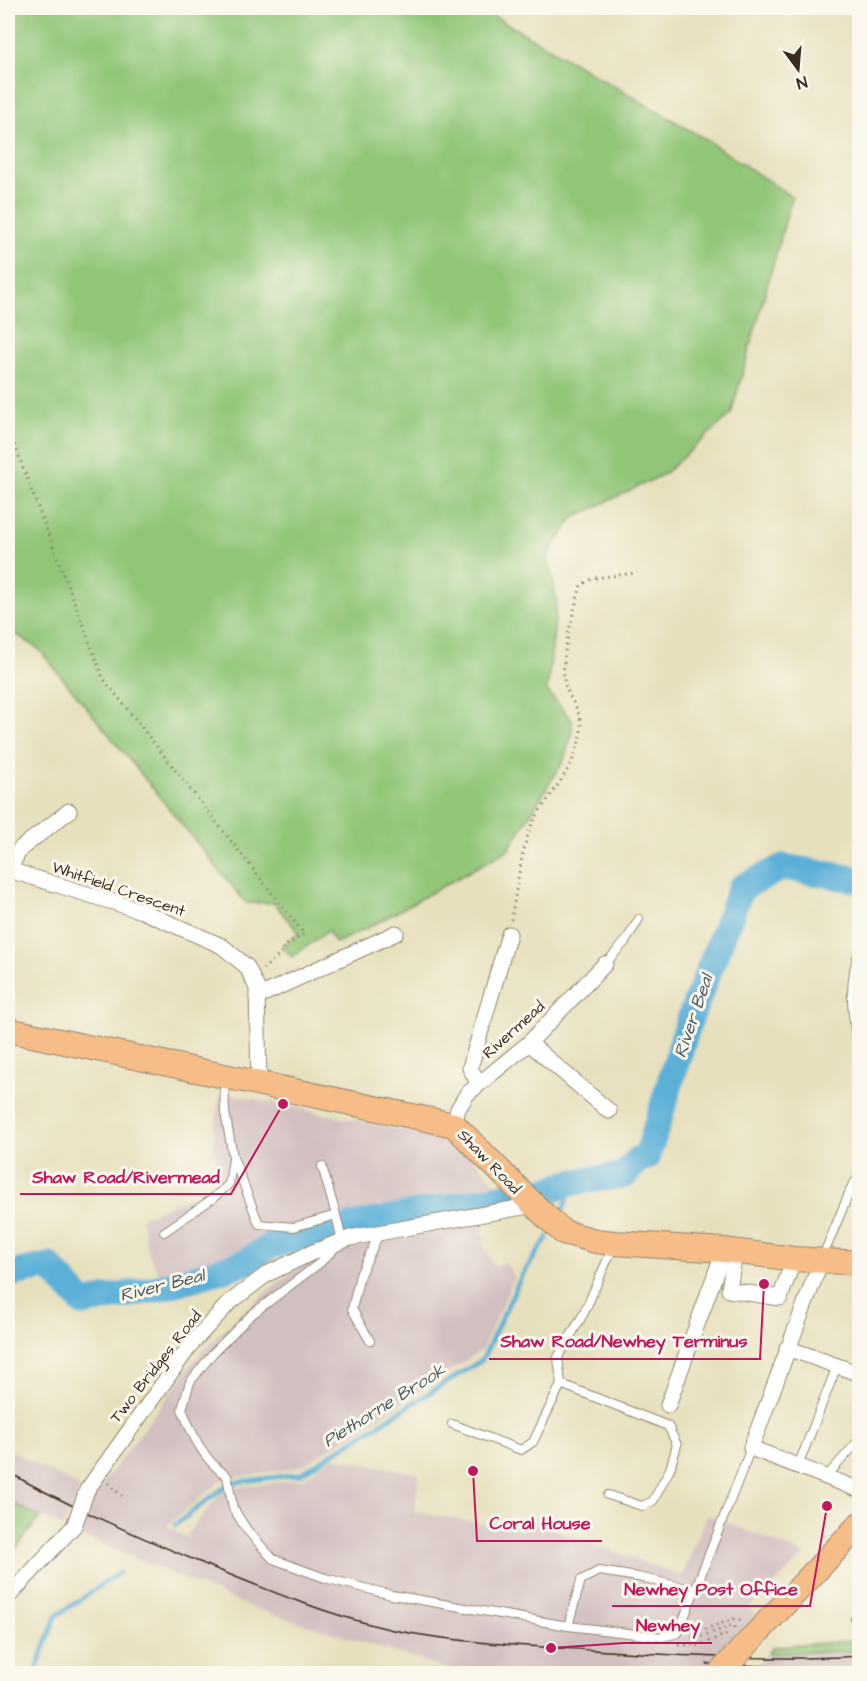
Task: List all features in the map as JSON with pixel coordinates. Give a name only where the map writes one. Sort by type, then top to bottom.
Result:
[{"type":"main road","name":"Shaw Road","points":[[8,1030],[454,1125],[563,1232],[596,1241],[614,1243],[860,1263]]},
{"type":"main road","points":[[720,1674],[860,1524]]},
{"type":"street","name":"Whitfield Crescent","points":[[69,810],[20,849],[9,870],[142,911],[222,946],[247,967],[256,988],[259,1083]]},
{"type":"street","points":[[257,998],[396,933]]},
{"type":"street","points":[[479,1084],[470,1068],[509,934]]},
{"type":"street","name":"Rivermead","points":[[454,1125],[458,1108],[466,1094],[529,1043],[605,964]]},
{"type":"street","points":[[529,1043],[609,1111]]},
{"type":"street","name":"Two Bridges Road","points":[[8,1598],[74,1526],[87,1490],[192,1342],[229,1303],[267,1274],[342,1241],[534,1205]]},
{"type":"street","points":[[731,1251],[733,1264],[729,1290],[764,1296],[780,1298],[794,1259]]},
{"type":"street","points":[[668,1405],[731,1251]]},
{"type":"street","points":[[821,1261],[751,1448],[860,1490]]},
{"type":"street","points":[[787,1348],[860,1374]]},
{"type":"lane","points":[[605,964],[625,942],[639,919]]},
{"type":"lane","points":[[860,948],[850,992],[860,1056]]},
{"type":"lane","points":[[223,1076],[225,1112],[233,1157],[259,1224],[294,1227],[336,1215]]},
{"type":"lane","points":[[164,1232],[212,1199],[229,1184],[233,1157]]},
{"type":"lane","points":[[322,1166],[342,1241],[321,1262],[251,1315],[213,1353],[190,1382],[182,1409],[197,1444],[220,1472],[227,1476],[233,1508],[237,1515],[273,1559],[325,1578],[392,1595],[568,1626],[662,1637],[678,1633],[751,1448]]},
{"type":"lane","points":[[821,1261],[852,1186],[860,1176]]},
{"type":"lane","points":[[370,1341],[351,1309],[360,1275],[380,1233]]},
{"type":"lane","points":[[452,1424],[521,1450],[533,1442],[561,1384],[558,1357],[584,1313],[614,1243]]},
{"type":"lane","points":[[798,1466],[837,1366]]},
{"type":"lane","points":[[561,1384],[668,1426],[677,1445],[654,1501],[642,1506],[609,1495]]},
{"type":"lane","points":[[826,1477],[860,1439]]},
{"type":"lane","points":[[568,1626],[581,1580],[599,1571],[694,1590]]},
{"type":"path","points":[[8,428],[103,678],[304,934],[284,947],[283,952],[252,978]]},
{"type":"path","points":[[509,934],[532,824],[568,768],[578,745],[582,728],[580,716],[564,680],[567,649],[581,585],[594,578],[636,573]]},
{"type":"path","points":[[104,1479],[122,1496]]},
{"type":"path","points":[[673,1645],[699,1645],[736,1632],[734,1625],[693,1640],[692,1634],[734,1619],[741,1619],[755,1635]]},
{"type":"path","points":[[589,1674],[592,1673],[592,1668]]},
{"type":"shaded area","points":[[220,1092],[439,1138],[468,1152],[504,1192],[290,1236],[207,1271],[163,1281],[148,1252],[141,1218],[220,1184],[213,1145]]},
{"type":"shaded area","points":[[483,1224],[484,1246],[494,1266],[506,1263],[514,1278],[482,1350],[301,1467],[221,1480],[167,1526],[188,1539],[187,1534],[225,1489],[303,1479],[332,1457],[419,1474],[414,1512],[522,1530],[526,1520],[682,1576],[707,1514],[805,1555],[748,1608],[759,1618],[708,1673],[463,1674],[248,1606],[82,1536],[94,1495],[201,1352],[252,1304],[305,1262],[365,1244]]},
{"type":"shaded area","points":[[8,1449],[80,1487],[64,1527],[8,1501]]},
{"type":"shaded area","points":[[859,1651],[859,1670],[748,1674],[768,1653]]},
{"type":"green space","points":[[9,8],[480,8],[705,139],[792,197],[731,414],[664,474],[573,518],[548,555],[557,602],[547,691],[572,720],[572,735],[563,762],[508,850],[375,924],[336,943],[328,931],[292,957],[282,946],[299,933],[274,903],[246,903],[39,649],[8,629]]},
{"type":"green space","points":[[8,1501],[40,1517],[8,1559]]},
{"type":"green space","points":[[859,1640],[859,1651],[768,1653],[773,1647]]},
{"type":"waterway","name":"River Beal","points":[[544,1191],[574,1182],[625,1175],[637,1160],[647,1157],[689,1021],[741,888],[783,867],[860,880]]},
{"type":"waterway","name":"Piethorne Brook","points":[[563,1210],[574,1182]]},
{"type":"waterway","name":"River Beal","points":[[352,1226],[504,1196]]},
{"type":"waterway","name":"River Beal","points":[[8,1274],[49,1266],[83,1303],[151,1290],[218,1271],[246,1262],[270,1246],[327,1231]]},
{"type":"waterway","name":"Piethorne Brook","points":[[175,1525],[230,1483],[300,1474],[482,1360],[521,1277],[548,1237]]},
{"type":"waterway","name":"Piethorne Brook","points":[[35,1674],[56,1616],[119,1573]]},
{"type":"tram line","points":[[8,1472],[101,1519],[221,1571],[318,1608],[393,1630],[492,1643],[659,1654],[759,1658],[860,1656]]},
{"type":"tram line","points":[[707,1664],[764,1666]]},
{"type":"place","name":"Shaw Road/Rivermead","points":[[283,1104]]},
{"type":"place","name":"Shaw Road/Newhey Terminus","points":[[764,1284]]},
{"type":"place","name":"Coral House","points":[[473,1471]]},
{"type":"place","name":"Newhey Post Office","points":[[827,1506]]},
{"type":"place","name":"Newhey","points":[[551,1648]]}]
